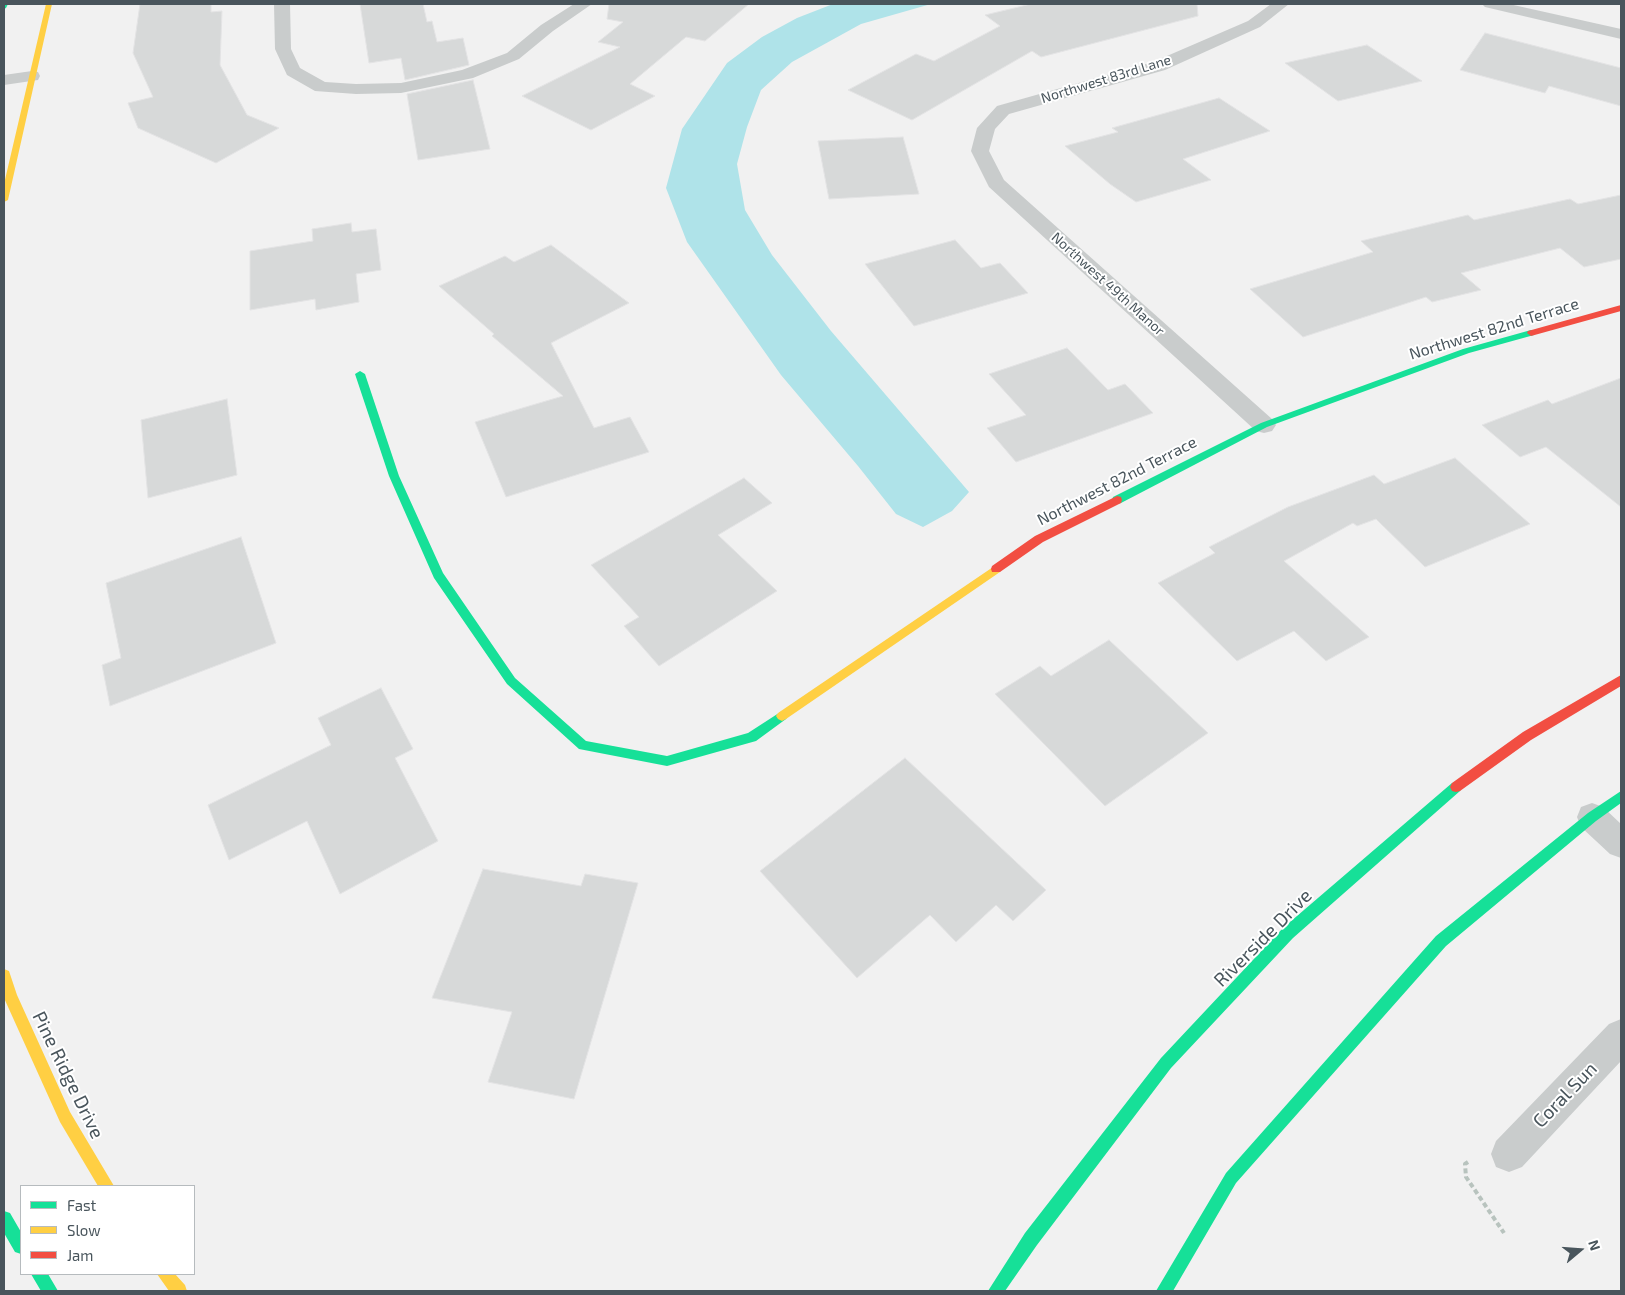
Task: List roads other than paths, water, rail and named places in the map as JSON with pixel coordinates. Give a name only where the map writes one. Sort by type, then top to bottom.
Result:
[{"type":"street","points":[[4,200],[50,4]]},
{"type":"street","points":[[282,4],[283,49],[293,71],[321,87],[356,89],[401,88],[467,74],[513,56],[546,28],[584,4]]},
{"type":"street","name":"Northwest 83rd Lane","points":[[986,128],[1003,110],[1159,66],[1254,24],[1281,4]]},
{"type":"street","points":[[1490,4],[1621,34]]},
{"type":"street","points":[[4,80],[32,76]]},
{"type":"street","name":"Northwest 49th Manor","points":[[986,128],[980,151],[996,183],[1264,425]]},
{"type":"street","name":"Northwest 82nd Terrace","points":[[360,374],[394,476],[438,576],[511,681],[583,745],[667,760],[752,737],[1038,539],[1264,425],[1466,352],[1621,308]]},
{"type":"street","name":"Riverside Drive","points":[[996,1291],[1031,1240],[1166,1063],[1288,933],[1463,781],[1527,736],[1621,680]]},
{"type":"street","points":[[1164,1291],[1230,1178],[1441,941],[1592,817],[1621,796]]},
{"type":"street","points":[[1592,817],[1621,844]]},
{"type":"street","name":"Pine Ridge Drive","points":[[4,976],[10,996],[65,1117],[105,1185]]},
{"type":"street","name":"Coral Sun","points":[[1509,1154],[1621,1036]]},
{"type":"street","points":[[4,1219],[20,1244]]},
{"type":"street","points":[[40,1275],[50,1291]]},
{"type":"street","points":[[167,1275],[179,1291]]},
{"type":"water","points":[[833,4],[931,4],[861,24],[792,62],[761,90],[747,127],[737,164],[745,210],[772,255],[831,331],[969,492],[952,511],[923,527],[896,514],[781,375],[687,242],[666,188],[682,129],[727,63],[762,37],[797,18]]}]
